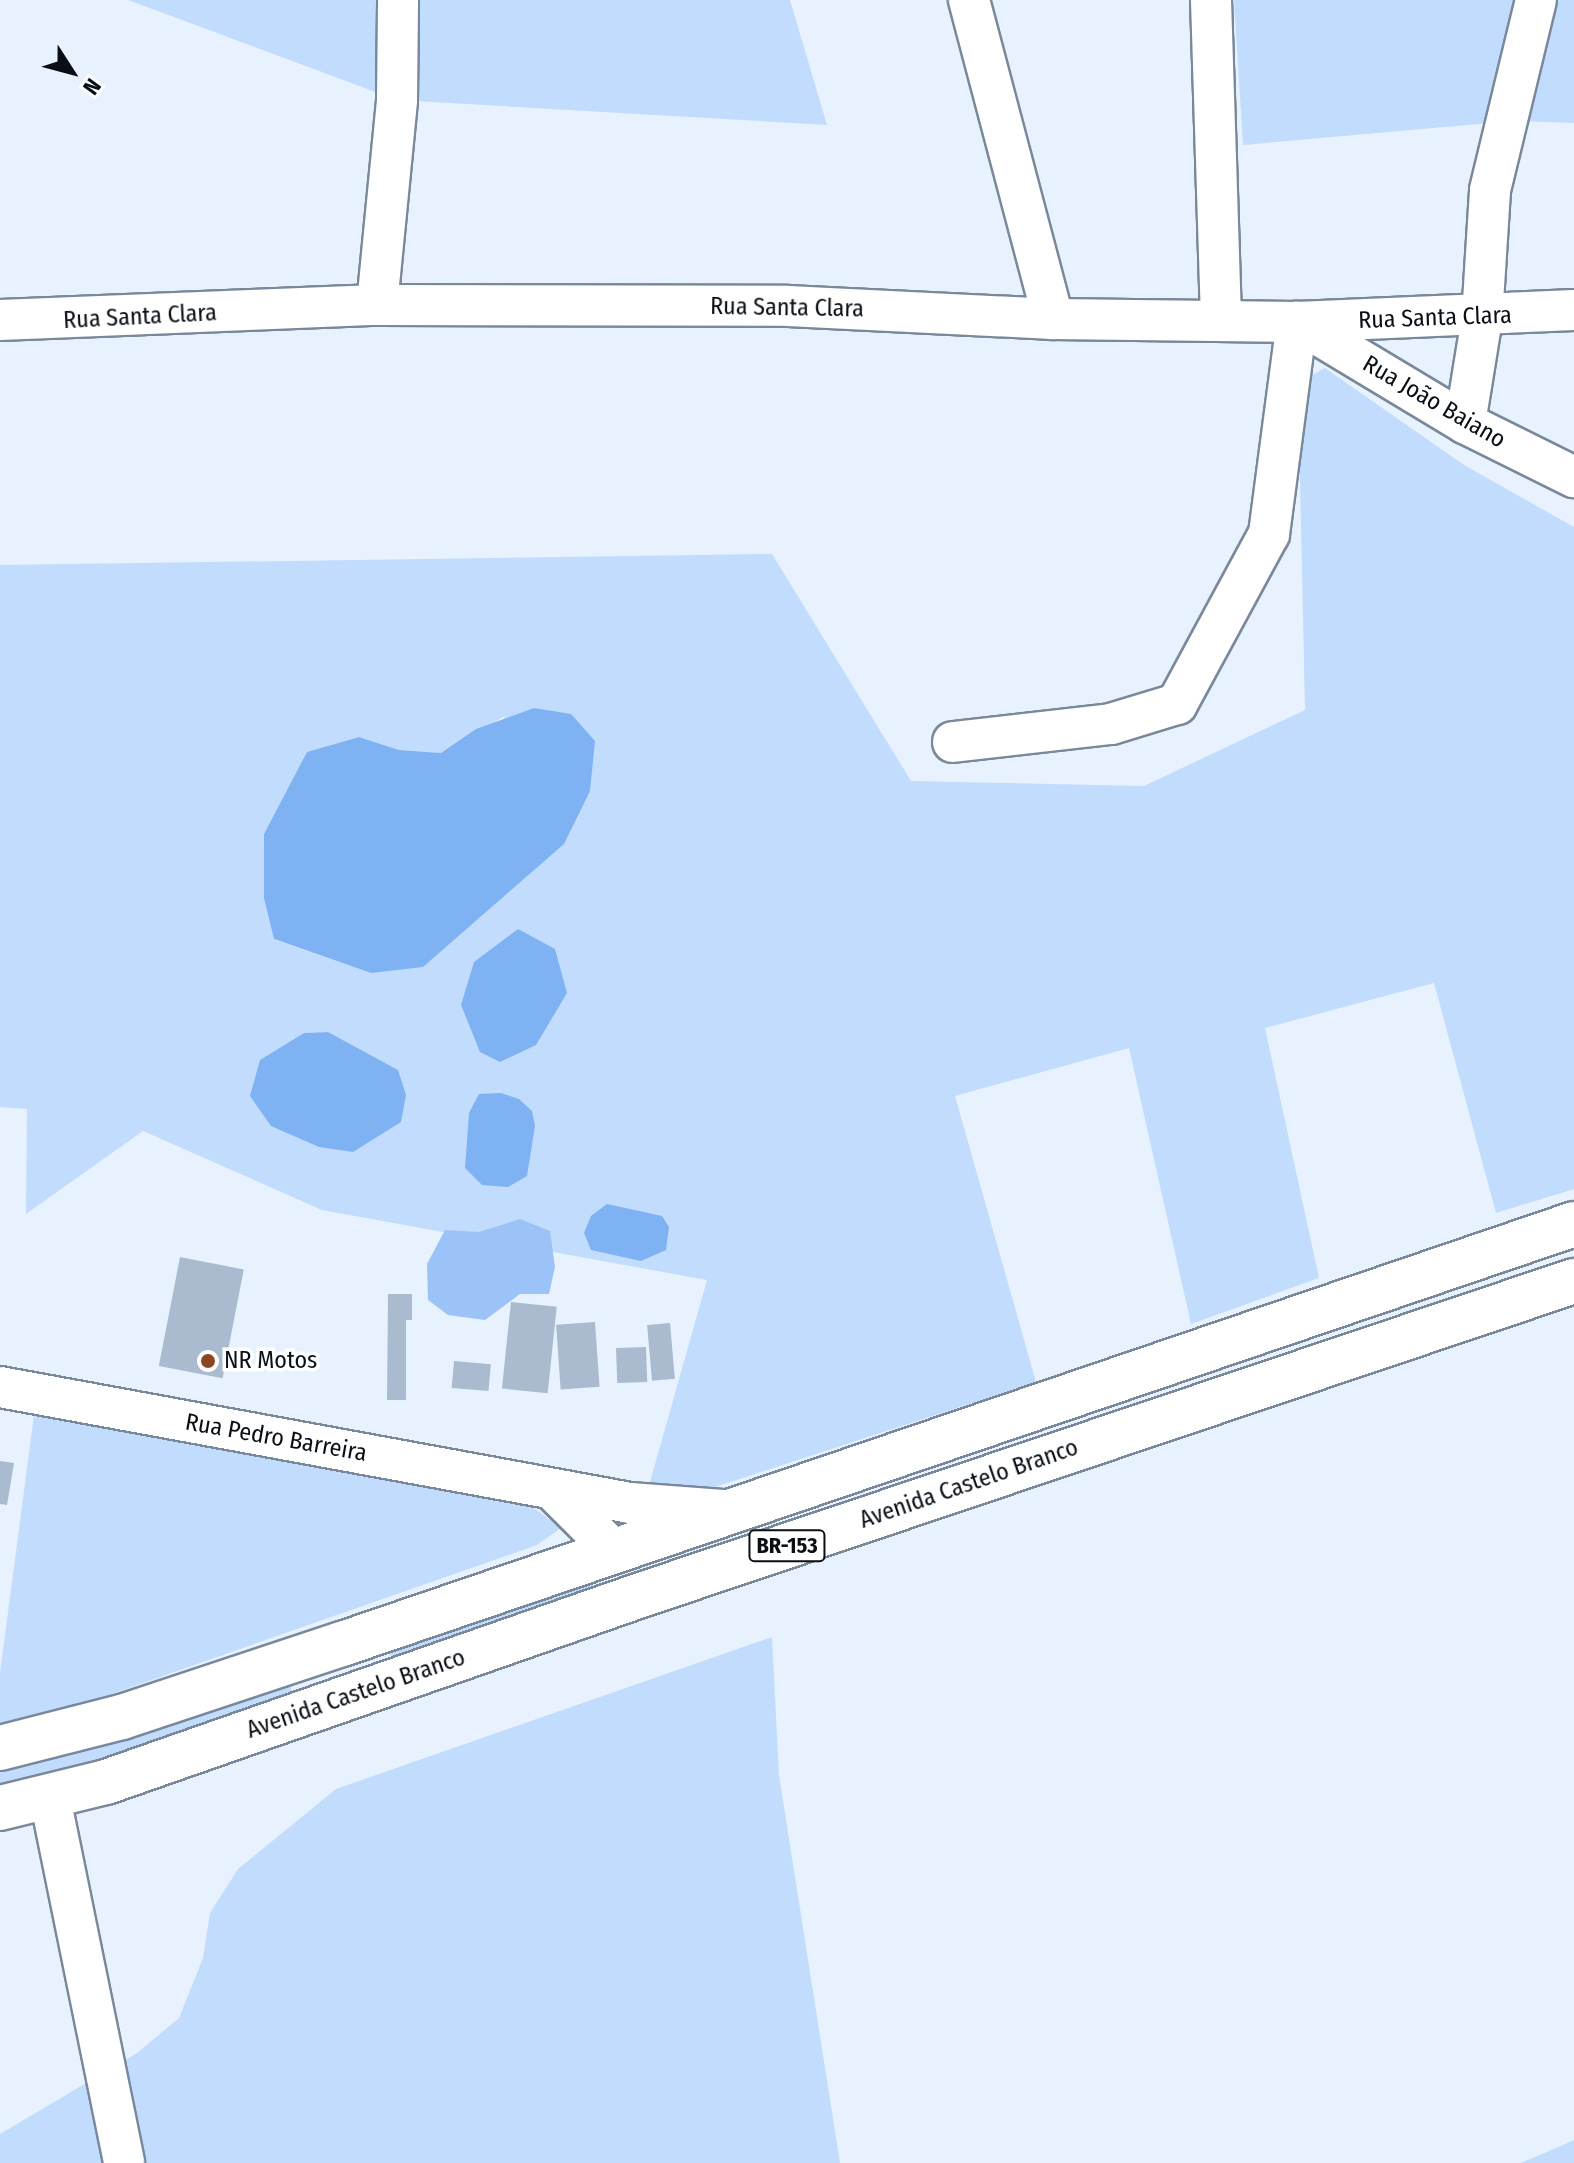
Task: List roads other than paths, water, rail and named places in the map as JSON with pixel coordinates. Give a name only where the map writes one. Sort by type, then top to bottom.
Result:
[{"type":"main road","name":"BR-153","points":[[0,1748],[122,1717],[342,1644],[611,1548],[1574,1224]]},
{"type":"main road","points":[[1436,1271],[1444,1324]]},
{"type":"main road","name":"Avenida Castelo Branco","points":[[0,1808],[50,1798],[1574,1281]]},
{"type":"main road","points":[[611,1548],[638,1596]]},
{"type":"main road","points":[[342,1644],[359,1692]]},
{"type":"street","points":[[377,305],[397,100],[398,0]]},
{"type":"street","points":[[969,0],[1053,319]]},
{"type":"street","points":[[1211,0],[1221,317]]},
{"type":"street","points":[[1465,423],[1482,318],[1490,190],[1536,0]]},
{"type":"street","name":"Rua Santa Clara","points":[[0,320],[377,305],[788,306],[1053,319],[1221,317],[1297,322],[1482,318],[1574,310]]},
{"type":"street","points":[[953,742],[1111,724],[1177,704],[1269,534],[1297,322]]},
{"type":"street","name":"Rua João Baiano","points":[[1297,322],[1465,423],[1574,477]]},
{"type":"street","name":"Rua Pedro Barreira","points":[[0,1387],[552,1489],[680,1509],[723,1510]]},
{"type":"street","points":[[552,1489],[611,1548]]},
{"type":"street","points":[[50,1798],[124,2163]]},
{"type":"place","name":"NR Motos","points":[[208,1361]]}]
